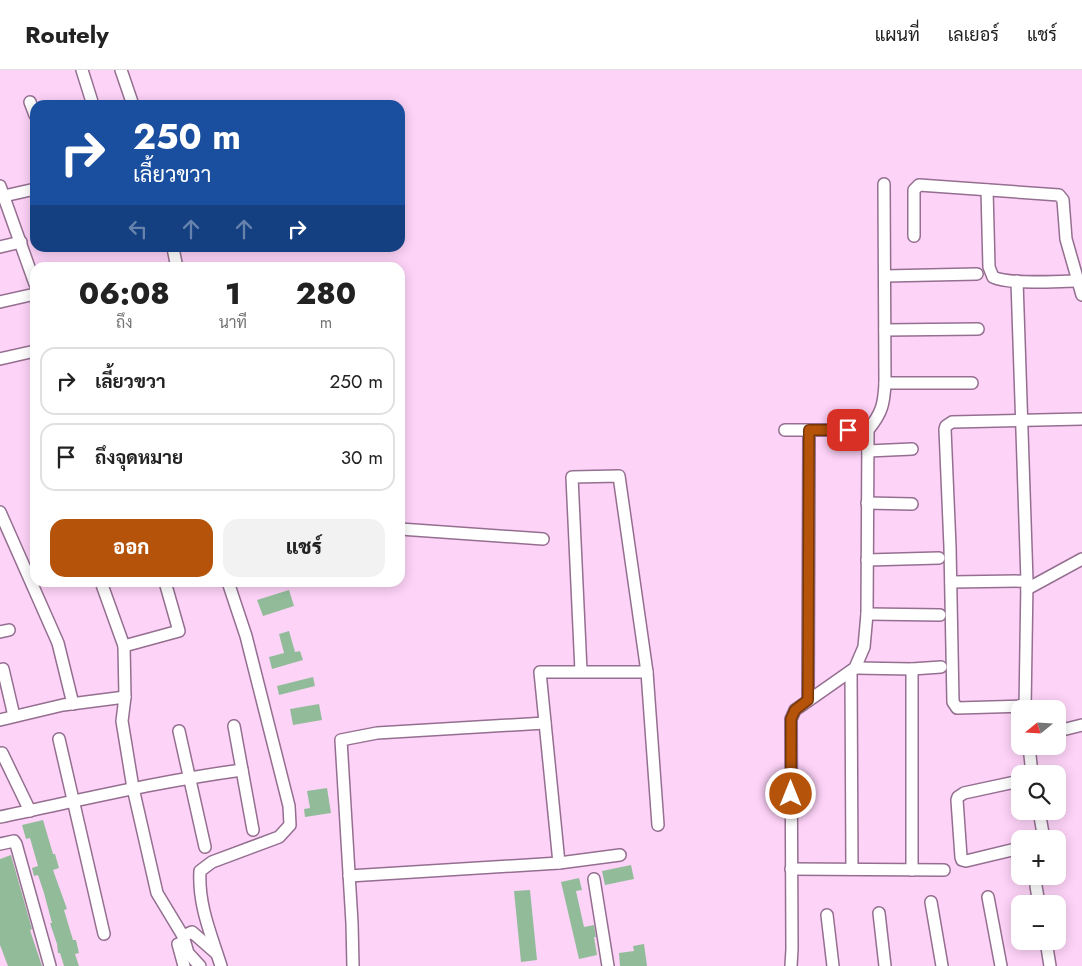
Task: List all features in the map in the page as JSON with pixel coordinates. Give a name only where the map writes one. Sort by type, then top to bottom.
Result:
[{"type":"street","points":[[82,70],[91,100]]},
{"type":"street","points":[[121,70],[131,100]]},
{"type":"street","points":[[791,966],[791,719],[795,710],[853,669],[862,655],[864,647],[867,614],[868,430],[881,412],[884,403],[885,383],[884,184]]},
{"type":"street","points":[[914,236],[914,190],[919,185],[1059,195],[1063,200],[1066,239],[1082,295]]},
{"type":"street","points":[[30,189],[1,190],[30,270]]},
{"type":"street","points":[[987,190],[989,267],[991,275],[996,279],[1017,281],[1078,281]]},
{"type":"street","points":[[0,247],[20,242]]},
{"type":"street","points":[[885,276],[977,274]]},
{"type":"street","points":[[1017,281],[1026,585],[1025,700]]},
{"type":"street","points":[[0,302],[30,295]]},
{"type":"street","points":[[885,330],[978,329]]},
{"type":"street","points":[[0,359],[30,352]]},
{"type":"street","points":[[885,383],[972,383]]},
{"type":"street","points":[[1011,708],[957,708],[953,702],[946,426],[952,422],[1022,422],[1082,419]]},
{"type":"street","points":[[785,430],[868,430]]},
{"type":"street","points":[[808,700],[809,430]]},
{"type":"street","points":[[868,451],[912,449]]},
{"type":"street","points":[[581,671],[572,476],[619,476],[647,672],[658,825]]},
{"type":"street","points":[[867,503],[912,504]]},
{"type":"street","points":[[0,512],[30,580]]},
{"type":"street","points":[[405,529],[543,539]]},
{"type":"street","points":[[866,560],[939,558]]},
{"type":"street","points":[[951,582],[1026,585],[1082,559]]},
{"type":"street","points":[[33,587],[58,643],[73,704]]},
{"type":"street","points":[[103,587],[124,646],[125,697],[122,720],[133,788],[156,893],[183,936],[188,953],[200,966]]},
{"type":"street","points":[[124,646],[179,631],[166,587]]},
{"type":"street","points":[[221,966],[204,913],[199,890],[200,871],[212,862],[279,838],[290,825],[289,806],[251,655],[230,587]]},
{"type":"street","points":[[867,614],[940,615]]},
{"type":"street","points":[[853,669],[941,667]]},
{"type":"street","points":[[3,669],[14,716]]},
{"type":"street","points":[[852,869],[853,669]]},
{"type":"street","points":[[912,669],[912,870]]},
{"type":"street","points":[[559,863],[540,672],[647,672]]},
{"type":"street","points":[[0,720],[73,704],[125,697]]},
{"type":"street","points":[[353,966],[341,740],[376,734],[545,723]]},
{"type":"street","points":[[1066,729],[1082,725]]},
{"type":"street","points":[[234,726],[253,830]]},
{"type":"street","points":[[179,731],[205,847]]},
{"type":"street","points":[[60,739],[104,934]]},
{"type":"street","points":[[2,753],[30,811]]},
{"type":"street","points":[[0,817],[189,777],[242,770]]},
{"type":"street","points":[[1011,783],[964,793],[958,797],[960,857],[962,860],[966,861],[1011,850]]},
{"type":"street","points":[[0,844],[10,840],[16,844],[50,966]]},
{"type":"street","points":[[349,876],[559,863],[620,855]]},
{"type":"street","points":[[791,869],[944,870]]},
{"type":"street","points":[[594,879],[608,966]]},
{"type":"street","points":[[1036,886],[1038,895]]},
{"type":"street","points":[[988,897],[1001,966]]},
{"type":"street","points":[[931,902],[942,966]]},
{"type":"street","points":[[878,913],[885,966]]},
{"type":"street","points":[[170,916],[184,966]]},
{"type":"street","points":[[827,916],[833,966]]},
{"type":"street","points":[[183,936],[192,932],[216,953]]},
{"type":"street","points":[[1047,950],[1050,966]]},
{"type":"building","points":[[289,590],[294,606],[263,616],[257,600]]},
{"type":"building","points":[[289,631],[295,652],[300,651],[303,660],[272,669],[269,657],[284,653],[279,634]]},
{"type":"building","points":[[313,677],[315,686],[279,695],[277,686]]},
{"type":"building","points":[[319,704],[322,720],[293,725],[290,709]]},
{"type":"building","points":[[327,788],[331,813],[305,817],[304,809],[310,808],[307,791]]},
{"type":"building","points":[[43,820],[59,868],[53,870],[67,909],[64,910],[73,940],[76,940],[79,953],[75,954],[79,966],[64,966],[60,953],[58,953],[44,893],[38,875],[34,876],[32,868],[38,866],[30,838],[26,839],[22,825]]},
{"type":"building","points":[[11,855],[32,929],[30,930],[42,966],[8,966],[0,945],[0,859]]},
{"type":"building","points":[[631,865],[634,879],[605,885],[602,871]]},
{"type":"building","points":[[579,878],[582,890],[576,891],[584,927],[594,925],[597,955],[579,959],[561,882]]},
{"type":"building","points":[[530,890],[537,960],[521,962],[514,891]]},
{"type":"building","points":[[644,944],[647,966],[620,966],[619,953],[634,951],[633,946]]},
{"type":"route","points":[[791,794],[791,719],[795,710],[808,700],[809,430],[848,430]]}]
